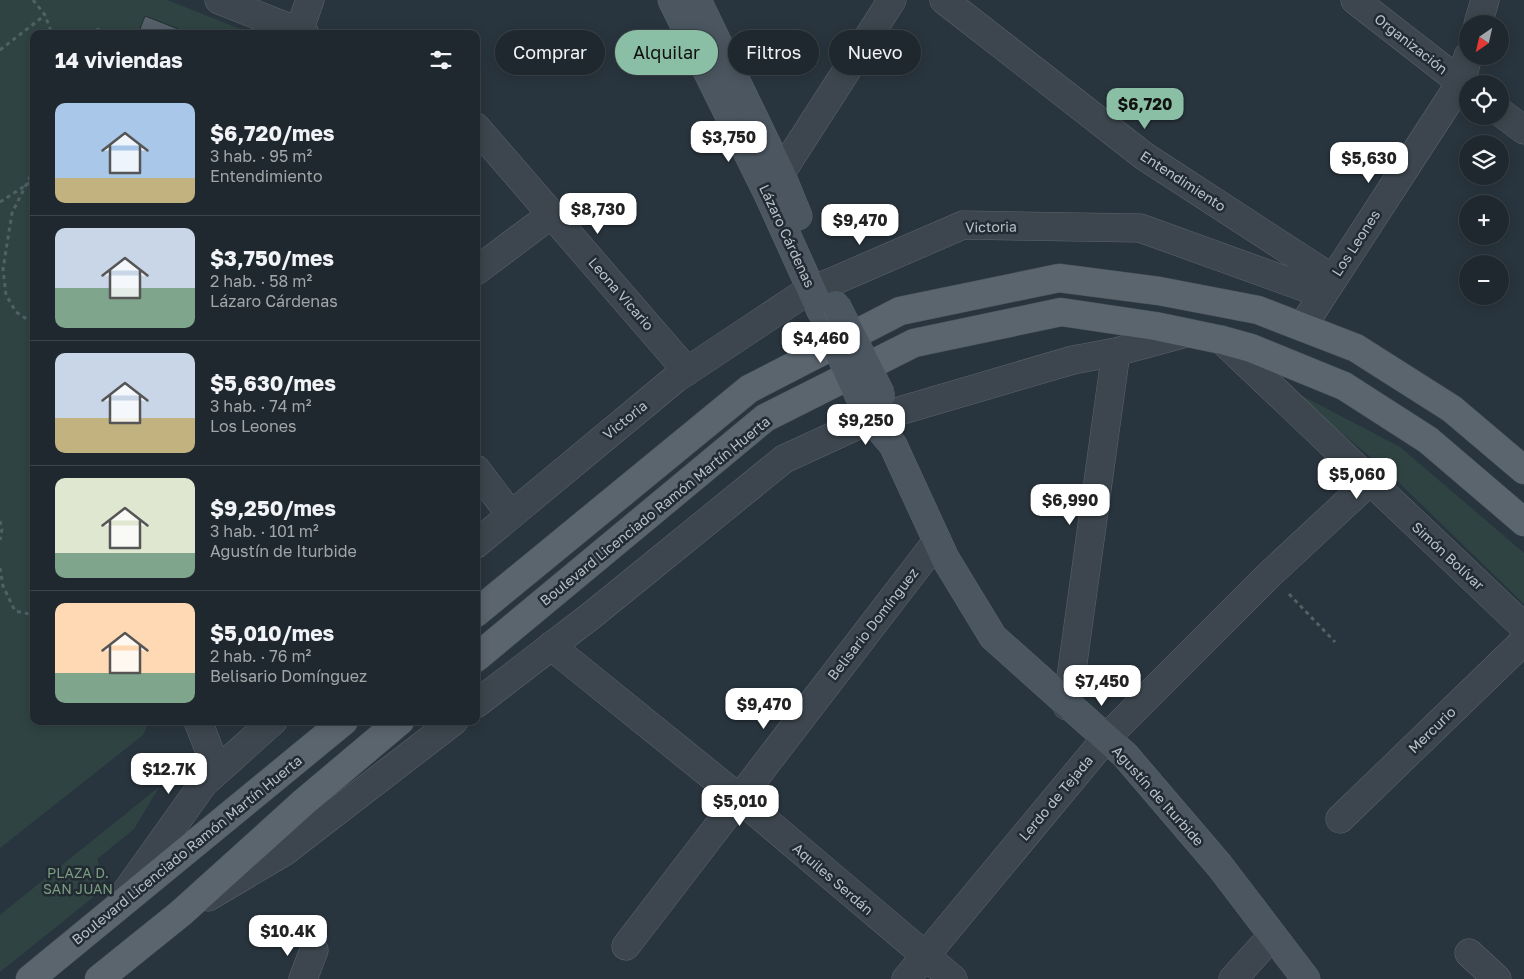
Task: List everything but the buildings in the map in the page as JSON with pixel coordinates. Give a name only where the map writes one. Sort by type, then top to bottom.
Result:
[{"type":"main road","points":[[480,610],[749,389],[900,312],[1059,278],[1158,291],[1258,310],[1356,348],[1452,409],[1524,470]]},
{"type":"main road","name":"Boulevard Licenciado Ramón Martín Huerta","points":[[480,655],[765,418],[914,343],[1060,312],[1154,326],[1222,340],[1251,348],[1344,386],[1428,440],[1524,522]]},
{"type":"main road","name":"Boulevard Licenciado Ramón Martín Huerta","points":[[30,979],[339,725]]},
{"type":"main road","points":[[99,979],[181,913],[305,801],[395,725]]},
{"type":"street","points":[[219,0],[297,30]]},
{"type":"street","points":[[302,30],[310,0]]},
{"type":"street","name":"Lázaro Cárdenas","points":[[672,0],[774,183]]},
{"type":"street","name":"Lázaro Cárdenas","points":[[697,0],[774,183],[875,407]]},
{"type":"street","points":[[774,183],[892,0]]},
{"type":"street","name":"Entendimiento","points":[[944,0],[1144,156],[1328,286]]},
{"type":"street","name":"Organización","points":[[1355,0],[1459,81]]},
{"type":"street","points":[[1481,15],[1485,0]]},
{"type":"street","name":"Los Leones","points":[[1302,327],[1459,92]]},
{"type":"street","points":[[1509,119],[1524,130]]},
{"type":"street","name":"Leona Vicario","points":[[480,132],[688,371]]},
{"type":"street","points":[[480,268],[552,214]]},
{"type":"street","name":"Victoria","points":[[480,540],[510,514],[688,371],[824,297],[963,225],[1140,228],[1328,286]]},
{"type":"street","points":[[480,701],[784,459],[875,407],[1073,360],[1116,352],[1186,333]]},
{"type":"street","name":"Simón Bolívar","points":[[1222,340],[1369,482],[1524,627]]},
{"type":"street","points":[[1067,706],[1116,352]]},
{"type":"street","name":"Agustín de Iturbide","points":[[875,407],[944,558],[993,637],[1067,706],[1125,755],[1219,866],[1306,979]]},
{"type":"street","points":[[480,474],[510,514]]},
{"type":"street","name":"Lerdo de Tejada","points":[[906,979],[1106,738],[1270,575],[1369,482]]},
{"type":"street","name":"Belisario Domínguez","points":[[626,946],[937,541]]},
{"type":"street","name":"Mercurio","points":[[1340,819],[1524,641]]},
{"type":"street","name":"Aquiles Serdán","points":[[551,646],[739,798],[952,979]]},
{"type":"street","points":[[200,725],[217,770]]},
{"type":"street","points":[[112,912],[203,784],[269,725]]},
{"type":"street","points":[[181,913],[284,852],[449,725]]},
{"type":"street","points":[[1233,979],[1272,936]]},
{"type":"street","points":[[303,979],[314,950]]},
{"type":"street","points":[[1469,953],[1497,979]]},
{"type":"path","points":[[33,0],[45,15],[51,30]]},
{"type":"path","points":[[0,50],[45,15]]},
{"type":"path","points":[[30,177],[12,213],[3,269],[6,295],[16,312],[30,321]]},
{"type":"path","points":[[0,202],[30,182]]},
{"type":"path","points":[[0,521],[2,530],[0,540]]},
{"type":"path","points":[[0,568],[3,586],[15,611],[30,614]]},
{"type":"path","points":[[1270,575],[1336,642]]},
{"type":"green space","points":[[0,0],[167,0],[243,30],[30,30],[30,725],[147,725],[143,735],[0,848]]},
{"type":"green space","points":[[1287,388],[1400,447],[1524,553],[1524,604],[1384,468]]},
{"type":"green space","name":"PLAZA D. SAN JUAN","points":[[159,787],[134,829],[97,859],[107,886],[0,972],[0,915]]}]
